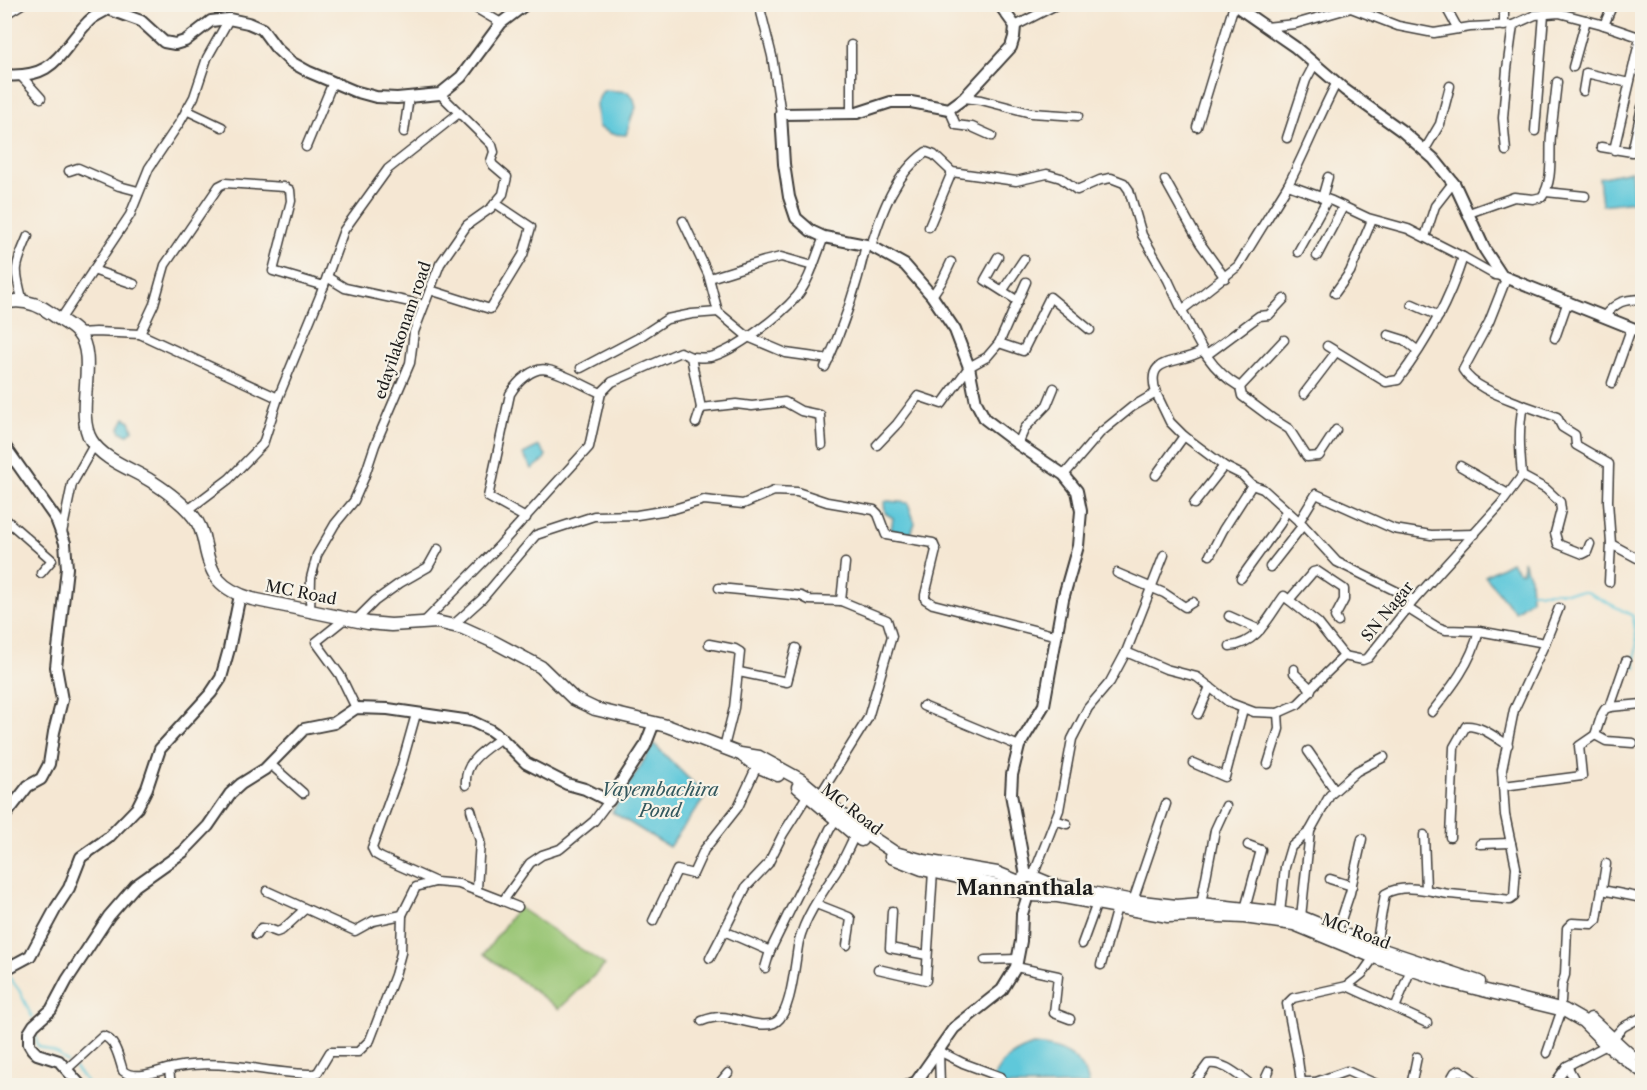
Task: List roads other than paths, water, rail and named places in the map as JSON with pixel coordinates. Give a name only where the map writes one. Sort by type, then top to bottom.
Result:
[{"type":"main road","points":[[6,73],[21,76],[42,71],[72,42],[89,20],[107,7],[141,21],[164,42],[175,44],[185,41],[212,21],[229,19],[248,23],[262,29],[276,48],[291,62],[354,91],[376,97],[440,94],[461,77],[501,23],[526,4]]},
{"type":"main road","points":[[907,1086],[916,1082],[954,1028],[1002,990],[1017,963],[1022,914],[1028,885],[1011,794],[1012,775],[1019,746],[1044,705],[1064,599],[1078,546],[1081,511],[1077,491],[1064,475],[985,419],[976,402],[969,368],[955,330],[932,296],[905,265],[869,246],[824,237],[811,231],[796,218],[789,197],[781,114],[857,113],[891,102],[911,102],[949,109],[964,98],[1011,47],[1015,26],[999,4]]},
{"type":"main road","points":[[1234,5],[1295,47],[1314,65],[1402,131],[1424,151],[1453,183],[1485,250],[1504,277],[1642,332]]},
{"type":"main road","points":[[4,303],[23,302],[37,305],[78,333],[85,350],[87,364],[85,417],[94,445]]},
{"type":"main road","points":[[4,445],[51,512],[62,534],[67,568],[57,667],[62,700],[49,764],[41,779],[28,786],[4,817]]},
{"type":"main road","name":"MC Road","points":[[94,445],[152,482],[188,510],[200,525],[213,574],[225,586],[240,595],[351,619],[391,625],[437,622],[477,633],[541,667],[574,699],[584,705],[654,723],[740,754],[757,766],[814,795],[837,820],[855,835],[896,860],[933,872],[1028,885],[1055,886],[1133,901],[1176,906],[1201,904],[1294,924],[1375,952],[1561,1005],[1642,1064]]},
{"type":"main road","points":[[4,970],[30,956],[69,888],[81,857],[108,838],[137,808],[147,788],[160,749],[211,693],[221,678],[230,649],[232,628],[240,595]]},
{"type":"main road","points":[[81,1086],[60,1061],[37,1054],[32,1049],[29,1044],[29,1033],[34,1025],[51,1010],[76,966],[116,906],[135,886],[166,865],[196,838],[208,826],[230,794],[270,764],[304,729],[334,723],[356,708],[388,709],[471,722],[490,730],[501,738],[525,763],[567,784],[585,789],[609,801],[645,746],[654,723]]},
{"type":"main road","name":"MC Road","points":[[740,754],[759,757],[786,770],[814,795],[895,853],[924,861],[997,873],[1028,885],[1096,903],[1168,916],[1280,913],[1301,917],[1337,932],[1410,969],[1446,981],[1561,1005]]},
{"type":"main road","name":"MC Road","points":[[1610,1041],[1642,1071]]},
{"type":"street","points":[[4,15],[22,4]]},
{"type":"street","points":[[469,4],[501,23]]},
{"type":"street","points":[[759,4],[772,56],[781,114]]},
{"type":"street","points":[[1015,26],[1058,4]]},
{"type":"street","points":[[1448,4],[1448,9],[1458,29]]},
{"type":"street","points":[[1504,4],[1508,25],[1503,118],[1506,151]]},
{"type":"street","points":[[1534,131],[1546,14],[1549,4]]},
{"type":"street","points":[[1604,25],[1613,4]]},
{"type":"street","points":[[1197,127],[1234,5]]},
{"type":"street","points":[[1266,27],[1295,24],[1351,8],[1398,26],[1434,33],[1508,25],[1535,15],[1559,13],[1641,38],[1614,150]]},
{"type":"street","points":[[60,320],[130,215],[149,168],[194,97],[207,58],[229,19]]},
{"type":"street","points":[[1573,67],[1586,20]]},
{"type":"street","points":[[851,45],[851,113]]},
{"type":"street","points":[[1287,138],[1306,80],[1314,65]]},
{"type":"street","points":[[1583,91],[1586,73],[1629,82]]},
{"type":"street","points":[[21,76],[42,98]]},
{"type":"street","points":[[306,147],[333,82]]},
{"type":"street","points":[[1182,310],[1238,266],[1288,185],[1337,82]]},
{"type":"street","points":[[1469,213],[1514,197],[1533,199],[1546,192],[1551,167],[1551,137],[1557,82]]},
{"type":"street","points":[[1424,151],[1440,124],[1450,86]]},
{"type":"street","name":"edayilakonam road","points":[[310,611],[311,578],[317,555],[335,524],[354,501],[361,485],[375,445],[410,363],[414,332],[440,264],[467,225],[495,203],[502,194],[507,177],[491,161],[494,152],[492,146],[440,94]]},
{"type":"street","points":[[404,132],[409,97]]},
{"type":"street","points":[[964,98],[1031,113],[1078,116]]},
{"type":"street","points":[[1601,147],[1632,152],[1642,107]]},
{"type":"street","points":[[949,109],[956,125],[972,127],[992,136]]},
{"type":"street","points":[[186,110],[222,128]]},
{"type":"street","points":[[188,510],[229,479],[263,444],[278,398],[324,286],[344,230],[388,169],[459,113]]},
{"type":"street","points":[[684,221],[710,278],[718,312],[748,337],[786,353],[827,363],[841,333],[869,246],[886,204],[903,173],[926,152],[934,155],[952,172],[1016,181],[1047,174],[1061,177],[1077,190],[1111,178],[1124,183],[1129,190],[1142,236],[1168,280],[1202,351],[1231,381],[1240,387],[1242,396],[1289,429],[1307,458],[1319,456],[1336,430]]},
{"type":"street","points":[[69,171],[78,168],[138,192]]},
{"type":"street","points":[[929,227],[952,172]]},
{"type":"street","points":[[1298,252],[1325,199],[1328,177]]},
{"type":"street","points":[[1165,180],[1195,235],[1224,278]]},
{"type":"street","points":[[140,334],[154,304],[165,265],[219,186],[225,183],[290,189],[291,201],[273,271],[324,286]]},
{"type":"street","points":[[1425,237],[1435,206],[1453,183]]},
{"type":"street","points":[[1288,185],[1372,220],[1408,229],[1463,256],[1495,275],[1504,277],[1489,322],[1463,370],[1472,380],[1522,405],[1557,417],[1562,427],[1575,435],[1576,445],[1609,464],[1608,501],[1611,544],[1609,582]]},
{"type":"street","points":[[1546,192],[1585,196]]},
{"type":"street","points":[[430,290],[490,309],[523,255],[531,227],[495,203]]},
{"type":"street","points":[[1317,256],[1343,207]]},
{"type":"street","points":[[1335,293],[1350,273],[1372,220]]},
{"type":"street","points":[[23,302],[16,265],[28,236]]},
{"type":"street","points":[[424,622],[526,518],[589,447],[601,393],[612,382],[680,352],[691,357],[710,357],[766,325],[798,295],[813,266],[824,237]]},
{"type":"street","points":[[1328,346],[1389,383],[1398,380],[1439,316],[1463,256]]},
{"type":"street","points":[[710,278],[781,257],[813,266]]},
{"type":"street","points":[[998,257],[985,280],[1018,301]]},
{"type":"street","points":[[1003,290],[1024,259]]},
{"type":"street","points":[[932,296],[951,262]]},
{"type":"street","points":[[93,270],[134,284]]},
{"type":"street","points":[[327,277],[345,288],[424,305]]},
{"type":"street","points":[[877,445],[897,424],[918,396],[942,404],[969,368],[987,357],[999,343],[1026,282]]},
{"type":"street","points":[[999,343],[1023,351],[1050,297],[1090,330]]},
{"type":"street","points":[[1202,351],[1208,354],[1259,316],[1269,315],[1284,299]]},
{"type":"street","points":[[1604,316],[1614,305],[1625,299],[1642,299]]},
{"type":"street","points":[[1555,338],[1568,301]]},
{"type":"street","points":[[1412,304],[1439,316]]},
{"type":"street","points":[[581,368],[638,338],[667,319],[718,312]]},
{"type":"street","points":[[1612,383],[1631,329]]},
{"type":"street","points":[[78,333],[140,334],[278,398]]},
{"type":"street","points":[[1388,335],[1404,340],[1417,350]]},
{"type":"street","points":[[1240,387],[1284,340]]},
{"type":"street","points":[[1202,351],[1194,357],[1161,364],[1155,369],[1153,383],[1170,422],[1184,436],[1224,466],[1242,476],[1252,485],[1263,489],[1337,562],[1414,600]]},
{"type":"street","points":[[1304,394],[1336,352]]},
{"type":"street","points":[[691,357],[702,408],[696,423]]},
{"type":"street","points":[[526,518],[488,497],[510,394],[515,385],[532,372],[546,369],[601,393]]},
{"type":"street","points":[[1018,444],[1032,418],[1047,405],[1054,388]]},
{"type":"street","points":[[1064,475],[1100,433],[1132,407],[1156,393]]},
{"type":"street","points":[[702,408],[785,402],[801,411],[820,415],[822,445]]},
{"type":"street","points":[[1522,405],[1519,421],[1522,476],[1546,489],[1560,502],[1561,510],[1555,533],[1558,544],[1583,554],[1587,552],[1590,544]]},
{"type":"street","points":[[1156,475],[1184,436]]},
{"type":"street","points":[[62,534],[72,484],[94,445]]},
{"type":"street","points":[[4,466],[14,459]]},
{"type":"street","points":[[1194,504],[1224,466]]},
{"type":"street","points":[[1460,466],[1509,494]]},
{"type":"street","name":"SN Nagar","points":[[1344,656],[1363,660],[1368,658],[1407,608],[1475,534],[1522,476]]},
{"type":"street","points":[[1210,555],[1252,485]]},
{"type":"street","points":[[452,626],[482,599],[540,532],[594,516],[637,515],[674,509],[704,500],[743,504],[774,491],[797,492],[827,502],[874,510],[879,514],[886,535],[933,543],[936,550],[925,595],[928,602],[1057,636]]},
{"type":"street","points":[[1270,567],[1301,524],[1317,494],[1394,529],[1431,535],[1475,534]]},
{"type":"street","points":[[1241,578],[1281,524],[1286,511]]},
{"type":"street","points":[[4,518],[52,560],[41,573]]},
{"type":"street","points":[[1611,544],[1637,558]]},
{"type":"street","points":[[356,708],[340,675],[315,642],[428,567],[438,549]]},
{"type":"street","points":[[1028,885],[1059,810],[1072,739],[1088,708],[1110,682],[1126,652],[1164,555]]},
{"type":"street","points":[[841,601],[845,563]]},
{"type":"street","points":[[1290,600],[1313,572],[1317,571],[1344,589],[1344,600],[1335,617],[1338,622]]},
{"type":"street","points":[[1117,573],[1152,587],[1185,607],[1193,602]]},
{"type":"street","points":[[710,958],[746,887],[768,864],[783,834],[814,795],[868,718],[892,636],[887,620],[841,601],[809,600],[801,596],[719,588]]},
{"type":"street","points":[[1126,652],[1166,669],[1197,677],[1230,703],[1243,709],[1278,713],[1298,704],[1344,656],[1317,623],[1284,596],[1255,637],[1245,643],[1230,646]]},
{"type":"street","points":[[1407,608],[1437,627],[1446,630],[1479,631],[1545,643]]},
{"type":"street","points":[[1381,1086],[1347,1071],[1316,1082],[1301,1084],[1294,1033],[1286,1007],[1293,998],[1347,986],[1362,974],[1375,952],[1385,894],[1395,889],[1426,889],[1442,893],[1511,900],[1514,897],[1516,867],[1505,815],[1502,770],[1514,710],[1559,608]]},
{"type":"street","points":[[1229,616],[1260,630]]},
{"type":"street","points":[[1432,712],[1467,665],[1479,631]]},
{"type":"street","points":[[709,644],[740,652],[732,721],[724,747]]},
{"type":"street","points":[[739,672],[787,682],[796,648]]},
{"type":"street","points":[[1503,786],[1582,776],[1580,746],[1595,735],[1602,714],[1610,707],[1626,660]]},
{"type":"street","points":[[1294,669],[1294,673],[1309,687],[1310,692]]},
{"type":"street","points":[[1198,714],[1210,687]]},
{"type":"street","points":[[1610,707],[1642,704]]},
{"type":"street","points":[[923,706],[1019,746]]},
{"type":"street","points":[[1193,763],[1225,777],[1243,709]]},
{"type":"street","points":[[1268,764],[1280,729],[1278,713]]},
{"type":"street","points":[[416,714],[400,771],[372,848],[375,854],[436,882],[459,884],[477,889],[518,907]]},
{"type":"street","points":[[1450,837],[1454,747],[1458,739],[1470,725],[1484,730],[1508,745]]},
{"type":"street","points":[[1595,735],[1606,741],[1634,743]]},
{"type":"street","points":[[466,785],[465,774],[475,757],[501,738]]},
{"type":"street","points":[[1308,751],[1335,790]]},
{"type":"street","points":[[1301,917],[1310,831],[1335,790],[1357,771],[1383,757]]},
{"type":"street","points":[[270,764],[303,793]]},
{"type":"street","points":[[653,921],[677,870],[693,874],[704,850],[738,807],[757,766]]},
{"type":"street","points":[[502,901],[530,863],[542,855],[560,849],[594,821],[609,801]]},
{"type":"street","points":[[1133,901],[1166,804]]},
{"type":"street","points":[[1201,904],[1215,830],[1226,807]]},
{"type":"street","points":[[471,810],[480,841],[477,889]]},
{"type":"street","points":[[765,968],[770,951],[830,829],[837,820]]},
{"type":"street","points":[[1055,820],[1067,824]]},
{"type":"street","points":[[1280,913],[1288,853],[1296,841],[1310,831]]},
{"type":"street","points":[[702,1021],[729,1017],[761,1025],[774,1023],[782,1018],[806,922],[855,835]]},
{"type":"street","points":[[1424,835],[1426,889]]},
{"type":"street","points":[[1337,932],[1352,886],[1362,839]]},
{"type":"street","points":[[1480,844],[1511,843]]},
{"type":"street","points":[[1245,913],[1261,850],[1248,845]]},
{"type":"street","points":[[1547,1053],[1561,1005],[1567,928],[1572,923],[1592,924],[1596,922],[1606,864]]},
{"type":"street","points":[[878,969],[926,980],[933,872]]},
{"type":"street","points":[[1330,879],[1352,886]]},
{"type":"street","points":[[67,1069],[103,1036],[109,1038],[115,1048],[123,1071],[126,1074],[135,1075],[218,1063],[314,1074],[318,1072],[330,1052],[358,1052],[370,1040],[395,975],[401,953],[402,915],[416,887],[436,882]]},
{"type":"street","points":[[1602,890],[1642,898]]},
{"type":"street","points":[[267,891],[355,931],[373,921],[402,915]]},
{"type":"street","points":[[1082,944],[1096,903]]},
{"type":"street","points":[[816,904],[851,919],[847,945]]},
{"type":"street","points":[[1101,965],[1117,907]]},
{"type":"street","points":[[256,935],[261,928],[269,928],[277,933],[305,909]]},
{"type":"street","points":[[892,911],[890,948],[927,955]]},
{"type":"street","points":[[724,931],[770,951]]},
{"type":"street","points":[[985,960],[1017,963],[1058,976],[1054,1012],[1070,1019]]},
{"type":"street","points":[[1395,1008],[1410,969]]},
{"type":"street","points":[[1347,986],[1427,1023]]},
{"type":"street","points":[[1553,1086],[1567,1066],[1610,1041],[1623,1028],[1642,1017]]},
{"type":"street","points":[[940,1086],[939,1051],[1001,1077]]},
{"type":"street","points":[[1411,1086],[1417,1057]]},
{"type":"street","points":[[1192,1086],[1208,1064],[1212,1063],[1220,1064],[1253,1086]]},
{"type":"street","points":[[1567,1066],[1578,1086]]},
{"type":"street","points":[[169,1069],[171,1086]]},
{"type":"street","points":[[1446,1086],[1455,1072],[1460,1070],[1482,1086]]},
{"type":"street","points":[[1262,1086],[1269,1071]]},
{"type":"street","points":[[717,1086],[728,1073]]},
{"type":"street","points":[[832,1086],[838,1086]]},
{"type":"water","points":[[606,90],[628,92],[634,99],[636,108],[626,135],[612,134],[598,127],[596,104],[602,92]]},
{"type":"water","points":[[1631,171],[1634,201],[1602,205],[1599,178]]},
{"type":"water","points":[[125,418],[130,421],[133,430],[127,435],[119,429]]},
{"type":"water","points":[[539,446],[546,455],[543,461],[532,469],[523,454]]},
{"type":"water","points":[[884,502],[908,503],[915,523],[911,534],[891,530],[893,518],[885,513]]},
{"type":"water","points":[[1523,561],[1530,577],[1531,599],[1515,612],[1485,576],[1511,562],[1519,572],[1523,571]]},
{"type":"water","name":"Vayembachira Pond","points":[[654,744],[706,796],[669,847],[612,812]]},
{"type":"water","points":[[1033,1045],[1061,1051],[1076,1060],[1082,1067],[1089,1085],[991,1086],[997,1071],[1006,1060],[1018,1051]]},
{"type":"waterway","points":[[1528,592],[1587,592],[1633,616],[1637,642],[1634,667],[1637,667]]},
{"type":"waterway","points":[[9,977],[19,990],[32,1017]]},
{"type":"waterway","points":[[35,1033],[38,1046],[59,1055],[67,1062]]},
{"type":"waterway","points":[[75,1068],[90,1086]]},
{"type":"district","name":"Mannanthala","points":[[1025,888]]}]
